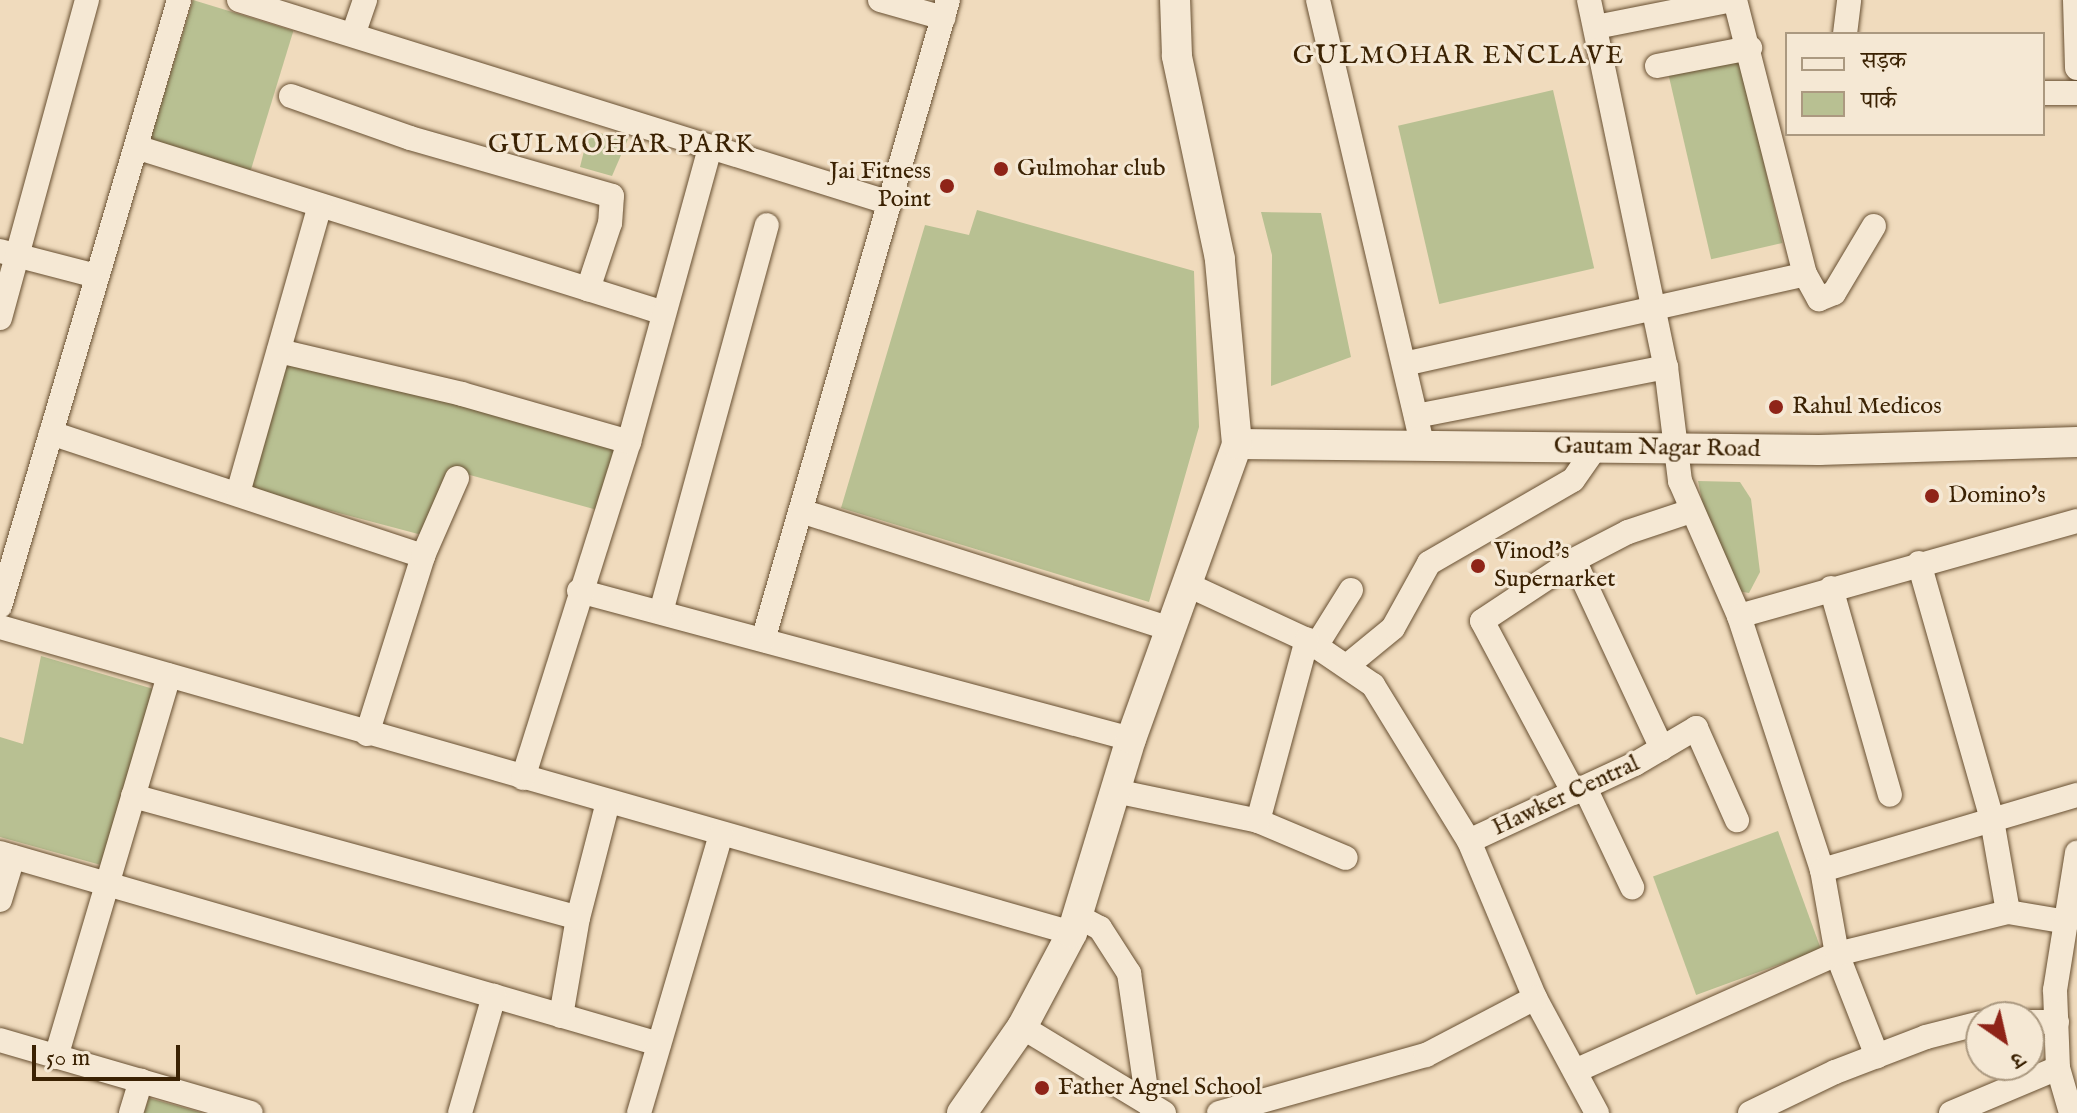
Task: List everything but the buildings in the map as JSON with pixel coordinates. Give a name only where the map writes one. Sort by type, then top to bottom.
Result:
[{"type":"street","points":[[0,318],[10,253],[87,0]]},
{"type":"street","points":[[0,606],[179,0]]},
{"type":"street","points":[[239,0],[890,203]]},
{"type":"street","points":[[353,35],[365,0]]},
{"type":"street","points":[[763,640],[946,9],[880,0]]},
{"type":"street","points":[[962,1113],[1022,1027],[1075,925],[1131,739],[1237,444],[1220,259],[1177,56],[1175,0]]},
{"type":"street","points":[[1318,0],[1419,431],[1666,367]]},
{"type":"street","points":[[1589,0],[1666,367],[1675,448],[1691,511],[1739,616],[1822,870],[1837,954],[1877,1056]]},
{"type":"street","points":[[1596,27],[1734,0],[1750,48],[1775,100],[1805,274],[1815,295],[1829,299],[1874,226]]},
{"type":"street","points":[[1845,32],[1849,0]]},
{"type":"street","points":[[2075,0],[2077,68]]},
{"type":"street","points":[[1657,66],[1750,48]]},
{"type":"street","points":[[2045,93],[2077,93]]},
{"type":"street","points":[[291,96],[410,138],[612,196],[610,223],[588,289]]},
{"type":"street","points":[[136,147],[661,312]]},
{"type":"street","points":[[523,778],[579,591],[629,442],[661,312],[710,147]]},
{"type":"street","points":[[238,493],[320,205]]},
{"type":"street","points":[[661,612],[767,225]]},
{"type":"street","points":[[10,253],[97,276]]},
{"type":"street","points":[[1404,364],[1805,274]]},
{"type":"street","points":[[279,351],[462,394],[629,442]]},
{"type":"street","name":"Gautam Nagar Road","points":[[1237,444],[1419,431],[1596,447],[1819,450],[2077,442]]},
{"type":"street","points":[[51,433],[423,556]]},
{"type":"street","points":[[1348,665],[1393,628],[1429,563],[1573,480],[1596,447]]},
{"type":"street","points":[[367,734],[423,556],[457,478]]},
{"type":"street","points":[[801,511],[1171,629]]},
{"type":"street","points":[[1632,887],[1482,621],[1574,560],[1628,532],[1691,511]]},
{"type":"street","points":[[1739,616],[2077,521]]},
{"type":"street","points":[[1574,560],[1662,749]]},
{"type":"street","points":[[1919,563],[1992,820],[2008,912]]},
{"type":"street","points":[[1186,584],[1311,643],[1348,665],[1373,685],[1469,841],[1535,998],[1597,1113]]},
{"type":"street","points":[[1831,588],[1890,795]]},
{"type":"street","points":[[1258,821],[1311,643],[1351,590]]},
{"type":"street","points":[[579,591],[1131,739]]},
{"type":"street","points":[[0,627],[721,834],[1075,925],[1100,928],[1129,973],[1156,1108]]},
{"type":"street","points":[[56,1057],[169,675]]},
{"type":"street","name":"Hawker Central","points":[[1469,841],[1662,749],[1696,728],[1737,820]]},
{"type":"street","points":[[1115,791],[1258,821],[1346,858]]},
{"type":"street","points":[[1822,870],[2077,795]]},
{"type":"street","points":[[133,796],[578,918]]},
{"type":"street","points":[[561,1016],[578,918],[608,802]]},
{"type":"street","points":[[639,1113],[721,834]]},
{"type":"street","points":[[2071,1113],[2058,1068],[2055,990],[2077,853]]},
{"type":"street","points":[[0,900],[6,855],[659,1044]]},
{"type":"street","points":[[1575,1071],[1837,954],[2008,912],[2067,922]]},
{"type":"street","points":[[460,1113],[494,996]]},
{"type":"street","points":[[1219,1113],[1394,1067],[1535,998]]},
{"type":"street","points":[[2045,1022],[2057,1022]]},
{"type":"street","points":[[1022,1027],[1156,1108]]},
{"type":"street","points":[[1750,1113],[1877,1056],[1965,1028]]},
{"type":"street","points":[[0,1040],[251,1113]]},
{"type":"street","points":[[1951,1113],[2058,1068]]},
{"type":"street","points":[[131,1113],[141,1081]]},
{"type":"green space","points":[[193,0],[293,31],[250,174],[149,143]]},
{"type":"green space","points":[[1738,51],[1782,243],[1711,259],[1667,67]]},
{"type":"green space","points":[[1553,90],[1594,268],[1439,304],[1398,126]]},
{"type":"green space","points":[[589,131],[628,139],[612,176],[580,167]]},
{"type":"green space","points":[[977,210],[1194,271],[1199,427],[1149,602],[841,508],[925,225],[969,235]]},
{"type":"green space","points":[[1261,212],[1321,213],[1351,357],[1271,386],[1272,255]]},
{"type":"green space","points":[[286,361],[622,446],[601,511],[448,469],[422,535],[248,489]]},
{"type":"green space","points":[[1698,481],[1740,482],[1751,499],[1760,572],[1749,593],[1720,588]]},
{"type":"green space","points":[[41,656],[157,690],[108,867],[0,837],[0,737],[23,744]]},
{"type":"green space","points":[[1778,831],[1821,949],[1696,995],[1653,876]]},
{"type":"green space","points":[[149,1098],[203,1113],[144,1113]]},
{"type":"place","name":"Gulmohar club","points":[[1001,169]]},
{"type":"place","name":"Jai Fitness Point","points":[[947,186]]},
{"type":"place","name":"Rahul Medicos","points":[[1776,407]]},
{"type":"place","name":"Domino's","points":[[1932,496]]},
{"type":"place","name":"Vinod's Supernarket","points":[[1478,566]]},
{"type":"place","name":"Father Agnel School","points":[[1042,1088]]},
{"type":"district","name":"GULMOHAR ENCLAVE","points":[[1459,56]]},
{"type":"district","name":"GULMOHAR PARK","points":[[622,145]]}]
